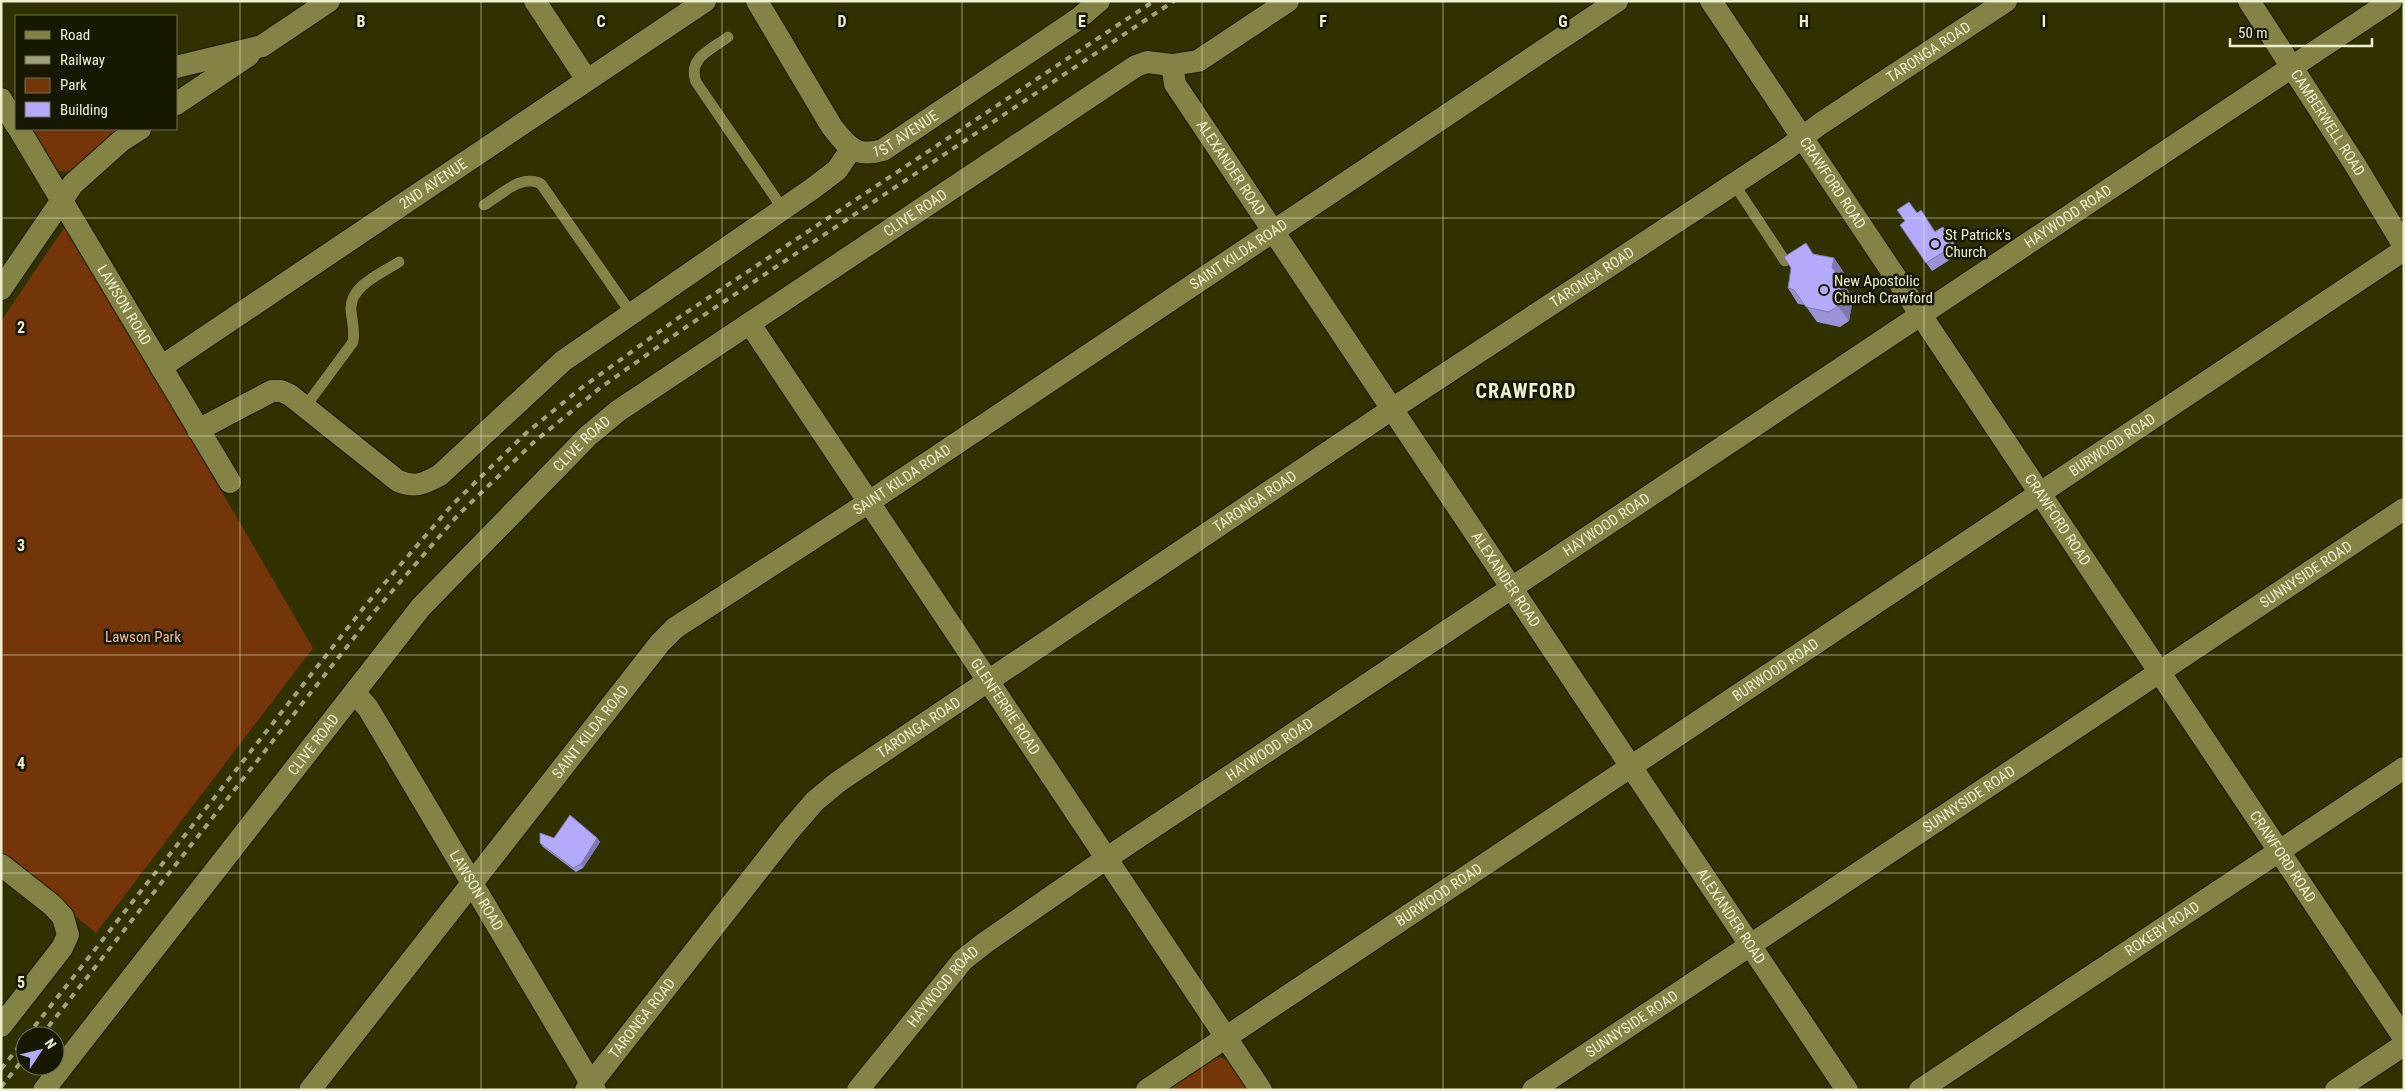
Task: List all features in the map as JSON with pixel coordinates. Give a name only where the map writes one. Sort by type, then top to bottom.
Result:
[{"type":"street","points":[[178,103],[329,1]]},
{"type":"street","points":[[535,1],[587,80]]},
{"type":"street","name":"2ND AVENUE","points":[[161,367],[705,1]]},
{"type":"street","name":"1ST AVENUE","points":[[757,1],[832,127],[845,144],[858,152],[871,153],[883,150],[1078,19],[1099,1]]},
{"type":"street","name":"CLIVE ROAD","points":[[44,1090],[421,607],[588,436],[618,411],[1136,66],[1148,62],[1172,65],[1192,63],[1206,56],[1288,1]]},
{"type":"street","name":"SAINT KILDA ROAD","points":[[310,1090],[667,636],[1617,1]]},
{"type":"street","name":"CRAWFORD ROAD","points":[[1711,1],[2404,1038]]},
{"type":"street","name":"TARONGA ROAD","points":[[591,1087],[789,831],[815,802],[850,772],[2006,1]]},
{"type":"street","name":"CAMBERWELL ROAD","points":[[2249,1],[2354,163],[2404,246]]},
{"type":"street","name":"HAYWOOD ROAD","points":[[858,1090],[963,960],[986,942],[1106,858],[2391,1]]},
{"type":"street","points":[[197,90],[180,66],[262,46]]},
{"type":"street","name":"ALEXANDER ROAD","points":[[1172,65],[1176,84],[1847,1090]]},
{"type":"street","name":"LAWSON ROAD","points":[[20,130],[230,482]]},
{"type":"street","points":[[1,288],[61,200],[88,170],[121,141],[138,130]]},
{"type":"street","points":[[198,430],[272,391],[281,391],[290,395],[398,481],[411,486],[425,484],[440,475],[563,361],[837,170],[852,148]]},
{"type":"street","name":"BURWOOD ROAD","points":[[1147,1090],[2404,250]]},
{"type":"street","name":"GLENFERRIE ROAD","points":[[750,324],[1261,1090]]},
{"type":"street","name":"SUNNYSIDE ROAD","points":[[1533,1090],[2404,509]]},
{"type":"street","name":"LAWSON ROAD","points":[[355,693],[368,708],[591,1087]]},
{"type":"street","name":"ROKEBY ROAD","points":[[1920,1090],[2404,768]]},
{"type":"street","points":[[1,865],[52,905],[63,917],[68,935],[62,948],[1,1026]]},
{"type":"street","points":[[2336,1090],[2404,1045]]},
{"type":"lane","points":[[728,37],[694,64],[693,73],[696,82],[783,209]]},
{"type":"lane","points":[[484,205],[525,180],[534,180],[541,184],[631,313]]},
{"type":"lane","points":[[1734,184],[1786,262]]},
{"type":"lane","points":[[305,407],[352,342],[354,334],[351,309],[355,293],[363,285],[399,262]]},
{"type":"green space","points":[[30,130],[122,130],[70,172],[57,171]]},
{"type":"green space","name":"Lawson Park","points":[[66,225],[313,648],[96,933],[1,856],[1,321]]},
{"type":"green space","points":[[1220,1057],[1230,1062],[1251,1090],[1162,1090],[1212,1058]]},
{"type":"building","name":"St Patrick's Church","points":[[1909,202],[1917,213],[1921,210],[1935,232],[1943,227],[1953,242],[1945,247],[1947,250],[1926,263],[1900,225],[1905,221],[1897,210]]},
{"type":"building","name":"New Apostolic Church Crawford","points":[[1806,243],[1813,254],[1834,258],[1832,267],[1842,283],[1838,306],[1829,312],[1806,307],[1794,290],[1788,288],[1791,268],[1784,257]]},
{"type":"building","points":[[570,815],[597,838],[581,864],[573,868],[540,843],[540,833],[554,838]]},
{"type":"railway","points":[[35,1026],[365,606],[452,505],[525,434],[580,389],[681,316],[1154,1]]},
{"type":"railway","points":[[49,1026],[375,611],[458,515],[534,442],[600,388],[686,327],[1174,1]]},
{"type":"railway","points":[[1,1069],[15,1052]]},
{"type":"railway","points":[[1,1087],[15,1070]]},
{"type":"place","name":"St Patrick's Church","points":[[1935,244]]},
{"type":"place","name":"New Apostolic Church Crawford","points":[[1824,290]]},
{"type":"district","name":"CRAWFORD","points":[[1526,391]]}]
